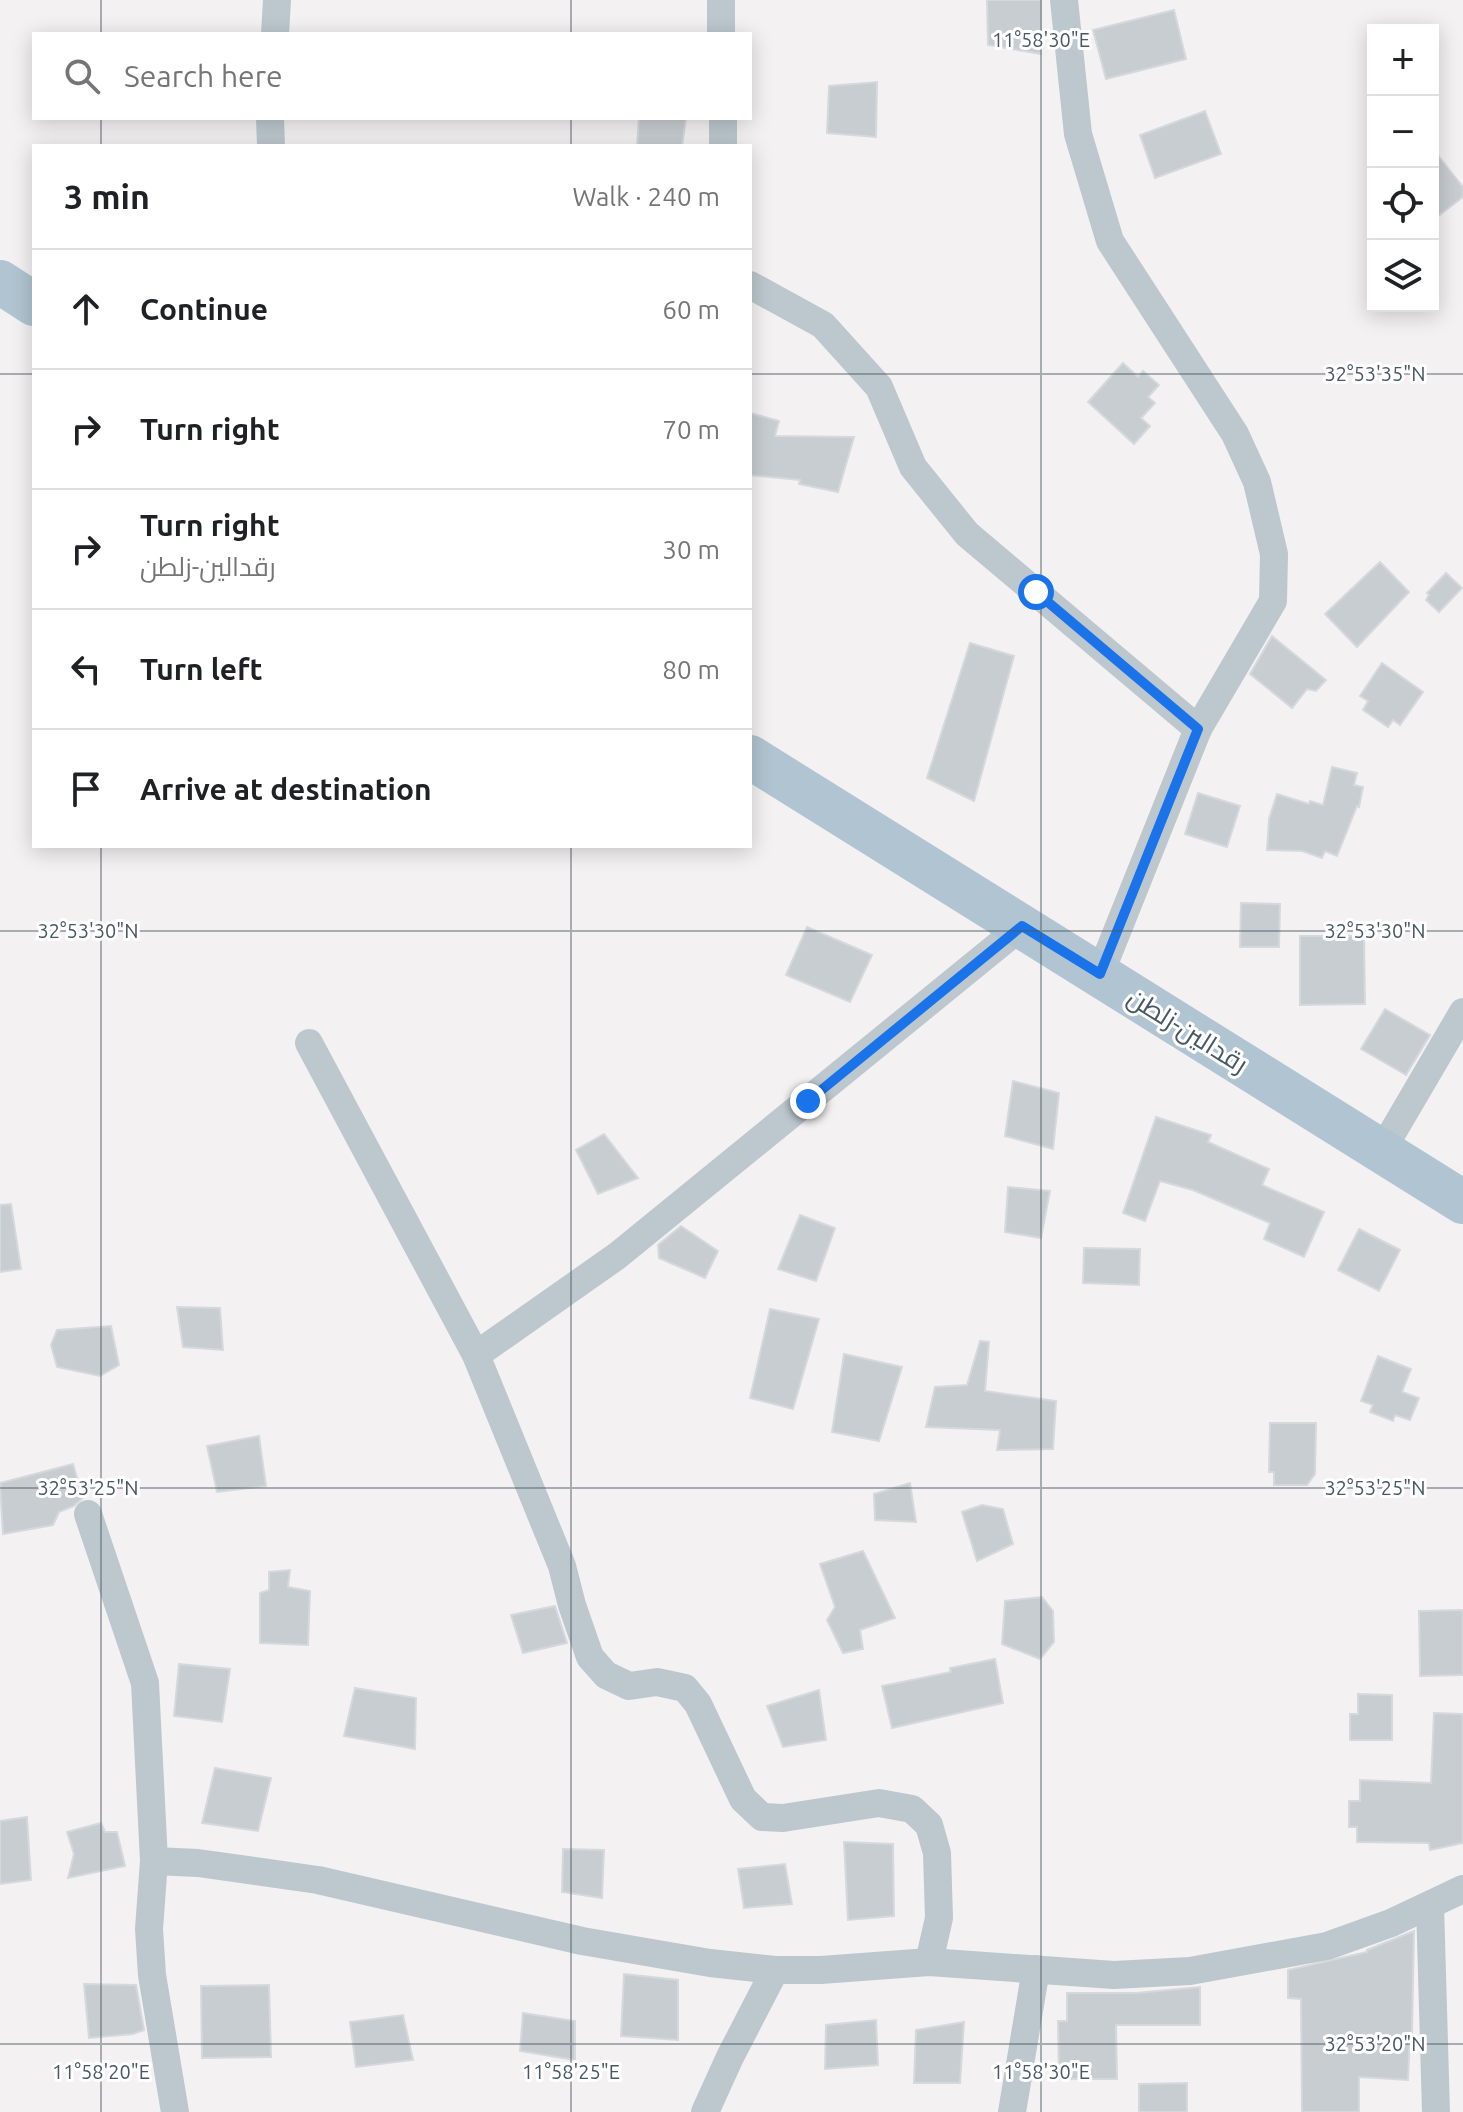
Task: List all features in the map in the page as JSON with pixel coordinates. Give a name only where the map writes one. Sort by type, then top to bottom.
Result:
[{"type":"main road","points":[[0,282],[32,303]]},
{"type":"main road","name":"رقدالين-زلطن","points":[[752,758],[1463,1202]]},
{"type":"street","points":[[275,32],[277,0]]},
{"type":"street","points":[[721,0],[721,32]]},
{"type":"street","points":[[1064,0],[1078,134],[1110,241],[1235,434],[1257,482],[1274,554],[1273,601],[1198,729],[1100,974]]},
{"type":"street","points":[[270,120],[271,144]]},
{"type":"street","points":[[723,120],[723,144]]},
{"type":"street","points":[[752,286],[823,325],[879,387],[913,467],[967,534],[1198,729]]},
{"type":"street","points":[[476,1355],[617,1256],[1022,926]]},
{"type":"street","points":[[1381,1152],[1458,1028]]},
{"type":"street","points":[[309,1043],[476,1355],[562,1566],[590,1657],[606,1675],[629,1686],[657,1682],[685,1688],[698,1704],[743,1799],[762,1817],[783,1818],[879,1803],[912,1809],[929,1825],[937,1853],[939,1918],[929,1962]]},
{"type":"street","points":[[88,1514],[145,1683],[154,1861],[149,1929],[152,1975],[175,2112]]},
{"type":"street","points":[[154,1861],[198,1863],[318,1880],[582,1941],[710,1963],[775,1970],[929,1962],[1114,1975],[1190,1971],[1327,1946],[1391,1923],[1463,1889]]},
{"type":"street","points":[[1430,1905],[1436,2112]]},
{"type":"street","points":[[1012,2112],[1036,1969]]},
{"type":"street","points":[[705,2112],[775,1970]]},
{"type":"building","points":[[987,0],[1041,0],[1041,54],[988,45]]},
{"type":"building","points":[[1174,10],[1186,59],[1106,79],[1093,30]]},
{"type":"building","points":[[877,82],[876,137],[827,133],[829,86]]},
{"type":"building","points":[[1205,111],[1221,154],[1155,178],[1140,135]]},
{"type":"building","points":[[639,120],[686,120],[682,144],[637,144]]},
{"type":"building","points":[[1439,157],[1463,187],[1463,197],[1439,215]]},
{"type":"building","points":[[1123,363],[1138,377],[1143,371],[1159,385],[1148,397],[1155,403],[1141,418],[1150,426],[1134,444],[1088,402]]},
{"type":"building","points":[[752,414],[779,421],[775,436],[854,437],[838,492],[799,484],[800,480],[752,475]]},
{"type":"building","points":[[1380,562],[1409,592],[1357,647],[1325,614]]},
{"type":"building","points":[[1446,573],[1462,588],[1439,612],[1426,600],[1427,593]]},
{"type":"building","points":[[1272,636],[1326,680],[1316,691],[1307,689],[1292,708],[1250,674]]},
{"type":"building","points":[[970,643],[1014,656],[974,801],[927,778]]},
{"type":"building","points":[[1382,663],[1423,692],[1400,725],[1393,720],[1388,727],[1363,710],[1368,701],[1360,696]]},
{"type":"building","points":[[1332,767],[1357,773],[1354,785],[1363,787],[1359,807],[1337,856],[1325,851],[1322,858],[1302,851],[1267,850],[1269,819],[1277,794],[1323,805]]},
{"type":"building","points":[[1198,793],[1240,806],[1227,847],[1185,834]]},
{"type":"building","points":[[1241,903],[1280,904],[1279,947],[1240,947]]},
{"type":"building","points":[[807,927],[872,955],[850,1002],[786,975]]},
{"type":"building","points":[[1300,936],[1364,936],[1365,1004],[1300,1005]]},
{"type":"building","points":[[1385,1009],[1430,1035],[1406,1075],[1361,1049]]},
{"type":"building","points":[[1013,1081],[1059,1093],[1053,1149],[1005,1136]]},
{"type":"building","points":[[1156,1117],[1211,1135],[1208,1142],[1269,1169],[1262,1185],[1324,1212],[1304,1257],[1264,1239],[1270,1223],[1193,1190],[1160,1181],[1145,1221],[1123,1213]]},
{"type":"building","points":[[604,1134],[638,1178],[598,1194],[576,1150]]},
{"type":"building","points":[[1008,1187],[1050,1191],[1041,1238],[1005,1232]]},
{"type":"building","points":[[11,1204],[21,1269],[0,1272],[0,1205]]},
{"type":"building","points":[[800,1215],[835,1228],[816,1281],[778,1269]]},
{"type":"building","points":[[681,1226],[718,1251],[705,1278],[659,1258],[658,1245]]},
{"type":"building","points":[[1359,1229],[1400,1250],[1379,1291],[1338,1270]]},
{"type":"building","points":[[1084,1248],[1140,1249],[1139,1285],[1083,1283]]},
{"type":"building","points":[[177,1307],[220,1308],[223,1350],[183,1347]]},
{"type":"building","points":[[770,1309],[819,1319],[793,1409],[750,1398]]},
{"type":"building","points":[[111,1326],[119,1365],[100,1376],[57,1367],[51,1345],[57,1330]]},
{"type":"building","points":[[980,1341],[989,1342],[985,1391],[1056,1401],[1053,1449],[997,1450],[1000,1430],[926,1427],[935,1387],[967,1385]]},
{"type":"building","points":[[844,1354],[902,1367],[879,1441],[832,1432]]},
{"type":"building","points":[[1378,1356],[1411,1369],[1402,1392],[1419,1398],[1410,1420],[1395,1415],[1393,1421],[1370,1412],[1373,1405],[1361,1401]]},
{"type":"building","points":[[1270,1423],[1316,1423],[1315,1474],[1307,1485],[1274,1485],[1274,1472],[1269,1472]]},
{"type":"building","points":[[259,1436],[266,1486],[217,1492],[207,1446]]},
{"type":"building","points":[[73,1464],[83,1498],[59,1512],[53,1525],[3,1534],[0,1483]]},
{"type":"building","points":[[910,1483],[916,1522],[875,1520],[874,1494]]},
{"type":"building","points":[[982,1505],[1003,1509],[1013,1544],[977,1561],[962,1512]]},
{"type":"building","points":[[863,1551],[895,1618],[860,1630],[863,1649],[843,1653],[827,1620],[835,1607],[820,1564]]},
{"type":"building","points":[[290,1570],[288,1587],[310,1591],[308,1645],[260,1643],[260,1593],[269,1590],[269,1572]]},
{"type":"building","points":[[1042,1597],[1053,1611],[1054,1642],[1040,1659],[1002,1644],[1005,1601]]},
{"type":"building","points":[[555,1606],[567,1643],[523,1653],[511,1615]]},
{"type":"building","points":[[1463,1610],[1463,1675],[1420,1676],[1419,1611]]},
{"type":"building","points":[[995,1659],[1003,1703],[892,1728],[882,1686],[951,1672],[950,1668]]},
{"type":"building","points":[[179,1664],[230,1669],[222,1722],[174,1716]]},
{"type":"building","points":[[355,1688],[416,1698],[415,1749],[344,1736]]},
{"type":"building","points":[[819,1690],[826,1740],[783,1747],[767,1706]]},
{"type":"building","points":[[1358,1694],[1392,1695],[1392,1740],[1350,1740],[1350,1714],[1358,1714]]},
{"type":"building","points":[[1434,1713],[1463,1714],[1463,1843],[1430,1850],[1429,1843],[1357,1842],[1357,1827],[1349,1827],[1349,1801],[1360,1801],[1360,1780],[1431,1783]]},
{"type":"building","points":[[215,1768],[271,1778],[258,1831],[202,1823]]},
{"type":"building","points":[[27,1817],[31,1880],[0,1884],[0,1821]]},
{"type":"building","points":[[101,1823],[105,1832],[117,1832],[125,1866],[68,1878],[74,1854],[67,1832]]},
{"type":"building","points":[[844,1842],[893,1844],[894,1916],[848,1920]]},
{"type":"building","points":[[563,1849],[604,1850],[602,1898],[562,1892]]},
{"type":"building","points":[[785,1864],[792,1904],[744,1908],[738,1869]]},
{"type":"building","points":[[1414,1931],[1408,2080],[1359,2077],[1359,2112],[1302,2112],[1301,1999],[1288,1998],[1288,1970],[1367,1952]]},
{"type":"building","points":[[624,1974],[678,1980],[678,2040],[621,2036]]},
{"type":"building","points":[[84,1984],[136,1985],[144,2030],[89,2038]]},
{"type":"building","points":[[269,1985],[271,2057],[202,2058],[201,1986]]},
{"type":"building","points":[[1200,1987],[1200,2025],[1116,2025],[1117,2079],[1059,2079],[1058,2021],[1067,2021],[1067,1993],[1136,1993]]},
{"type":"building","points":[[523,2013],[575,2021],[575,2060],[520,2051]]},
{"type":"building","points":[[403,2015],[413,2060],[356,2067],[350,2022]]},
{"type":"building","points":[[876,2020],[878,2065],[825,2069],[826,2025]]},
{"type":"building","points":[[964,2022],[960,2083],[914,2083],[916,2030]]},
{"type":"building","points":[[1187,2083],[1187,2112],[1139,2112],[1139,2084]]},
{"type":"route","points":[[808,1101],[1022,926],[1100,974],[1198,729],[1036,592]]}]
